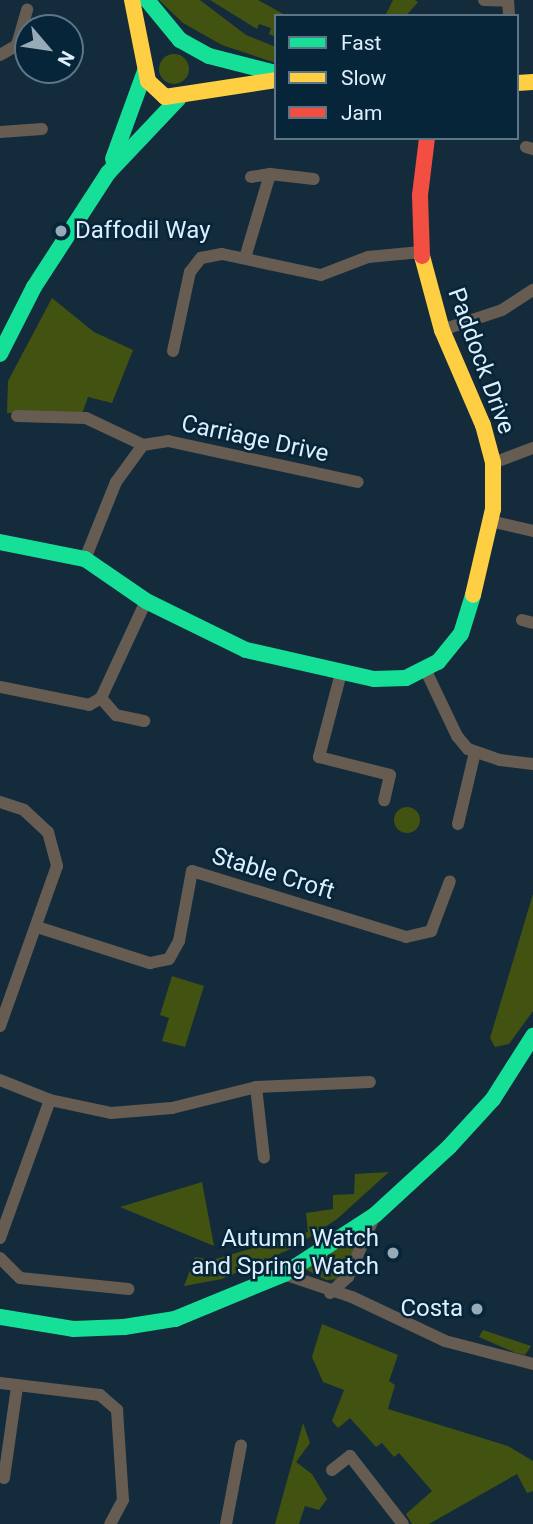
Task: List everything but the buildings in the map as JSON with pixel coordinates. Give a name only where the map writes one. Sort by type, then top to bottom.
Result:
[{"type":"street","points":[[132,0],[153,89],[185,95],[274,80]]},
{"type":"street","points":[[0,354],[34,287],[108,173],[185,95],[203,72],[186,43],[146,0]]},
{"type":"street","points":[[484,0],[508,1]]},
{"type":"street","points":[[0,55],[17,45],[27,9]]},
{"type":"street","points":[[108,173],[146,66],[164,42],[186,43],[209,56],[274,72]]},
{"type":"street","points":[[0,132],[41,129]]},
{"type":"street","name":"Paddock Drive","points":[[426,671],[461,634],[490,521],[493,463],[482,425],[442,330],[421,252],[420,195],[427,140]]},
{"type":"street","points":[[245,258],[271,174]]},
{"type":"street","points":[[251,177],[271,174],[314,179]]},
{"type":"street","points":[[173,351],[190,271],[201,258],[222,254],[321,275],[368,257],[421,252]]},
{"type":"street","points":[[442,330],[502,310],[533,290]]},
{"type":"street","name":"Carriage Drive","points":[[17,416],[86,418],[142,445],[168,441],[358,482]]},
{"type":"street","points":[[85,559],[116,482],[142,445]]},
{"type":"street","points":[[493,463],[533,447]]},
{"type":"street","points":[[490,521],[533,531]]},
{"type":"street","points":[[0,542],[85,559],[146,601],[246,650],[374,679],[406,678],[426,671],[457,736],[475,752],[533,764]]},
{"type":"street","points":[[0,687],[89,705],[101,698],[146,601]]},
{"type":"street","points":[[341,673],[319,757],[390,775],[384,800]]},
{"type":"street","points":[[101,698],[116,715],[144,721]]},
{"type":"street","points":[[458,824],[475,752]]},
{"type":"street","points":[[0,802],[24,810],[48,832],[57,866],[0,1026]]},
{"type":"street","name":"Stable Croft","points":[[37,927],[150,964],[169,959],[179,941],[192,871],[406,937],[431,931],[450,881]]},
{"type":"street","points":[[0,1317],[73,1329],[124,1327],[175,1319],[284,1274],[375,1215],[449,1147],[493,1098],[533,1036]]},
{"type":"street","points":[[0,1080],[50,1100],[111,1114],[172,1108],[256,1087],[370,1082]]},
{"type":"street","points":[[256,1087],[264,1158]]},
{"type":"street","points":[[0,1238],[50,1100]]},
{"type":"street","points":[[330,1293],[348,1277],[375,1215]]},
{"type":"street","points":[[0,1258],[20,1278],[128,1289]]},
{"type":"street","points":[[284,1274],[330,1293],[352,1297],[445,1341],[533,1364]]},
{"type":"street","points":[[0,1382],[17,1387],[100,1395],[117,1410],[123,1500],[110,1524]]},
{"type":"street","points":[[4,1478],[17,1387]]},
{"type":"street","points":[[226,1524],[241,1445]]},
{"type":"street","points":[[331,1470],[350,1456],[403,1524]]},
{"type":"green space","points":[[159,0],[200,0],[246,35],[274,46],[274,62],[222,45],[183,23]]},
{"type":"green space","points":[[210,0],[258,0],[283,14],[274,14],[274,36],[269,34],[271,28],[259,24],[257,29]]},
{"type":"green space","points":[[393,0],[418,2],[408,14],[386,14]]},
{"type":"green space","points":[[174,54],[185,58],[189,69],[185,80],[174,84],[163,80],[159,69],[163,58]]},
{"type":"green space","points":[[52,298],[94,332],[133,350],[112,403],[88,397],[82,414],[7,413],[8,381]]},
{"type":"green space","points":[[407,807],[416,811],[420,820],[416,829],[407,833],[398,829],[394,820],[398,811]]},
{"type":"green space","points":[[533,894],[533,1011],[509,1044],[495,1047],[490,1038]]},
{"type":"green space","points":[[172,976],[204,986],[185,1047],[162,1041],[169,1018],[160,1015]]},
{"type":"green space","points":[[389,1172],[337,1219],[295,1247],[222,1279],[184,1286],[195,1257],[212,1260],[308,1232],[306,1213],[333,1209],[333,1195],[354,1194],[355,1174]]},
{"type":"green space","points":[[202,1182],[214,1246],[120,1207]]},
{"type":"green space","points":[[365,1225],[341,1279],[326,1280],[301,1267]]},
{"type":"green space","points":[[322,1324],[398,1355],[389,1381],[395,1385],[388,1409],[508,1446],[533,1461],[533,1491],[527,1493],[517,1474],[429,1524],[412,1524],[406,1514],[432,1491],[399,1453],[394,1457],[382,1443],[376,1447],[350,1418],[338,1428],[332,1421],[344,1390],[323,1382],[312,1357]]},
{"type":"green space","points":[[483,1330],[531,1346],[525,1355],[516,1353],[479,1337]]},
{"type":"green space","points":[[303,1423],[310,1443],[296,1462],[312,1474],[327,1499],[319,1510],[305,1506],[299,1524],[275,1524]]},
{"type":"traffic: fast","points":[[147,0],[180,40],[209,56],[274,72]]},
{"type":"traffic: fast","points":[[113,159],[145,71]]},
{"type":"traffic: fast","points":[[0,354],[34,287],[108,173],[179,98]]},
{"type":"traffic: fast","points":[[0,542],[85,559],[146,601],[246,650],[374,679],[406,678],[438,662],[461,634],[473,595]]},
{"type":"traffic: fast","points":[[0,1317],[73,1329],[124,1327],[175,1319],[284,1274],[375,1215],[449,1147],[493,1099],[533,1036]]},
{"type":"traffic: slow","points":[[132,0],[148,81],[165,97],[274,80]]},
{"type":"traffic: slow","points":[[519,83],[533,82]]},
{"type":"traffic: slow","points":[[422,256],[442,330],[483,425],[493,463],[493,509],[473,595]]},
{"type":"traffic: jam","points":[[422,256],[420,195],[427,140]]},
{"type":"place","name":"Daffodil Way","points":[[61,231]]},
{"type":"place","name":"Autumn Watch and Spring Watch","points":[[393,1253]]},
{"type":"place","name":"Costa","points":[[477,1309]]}]
